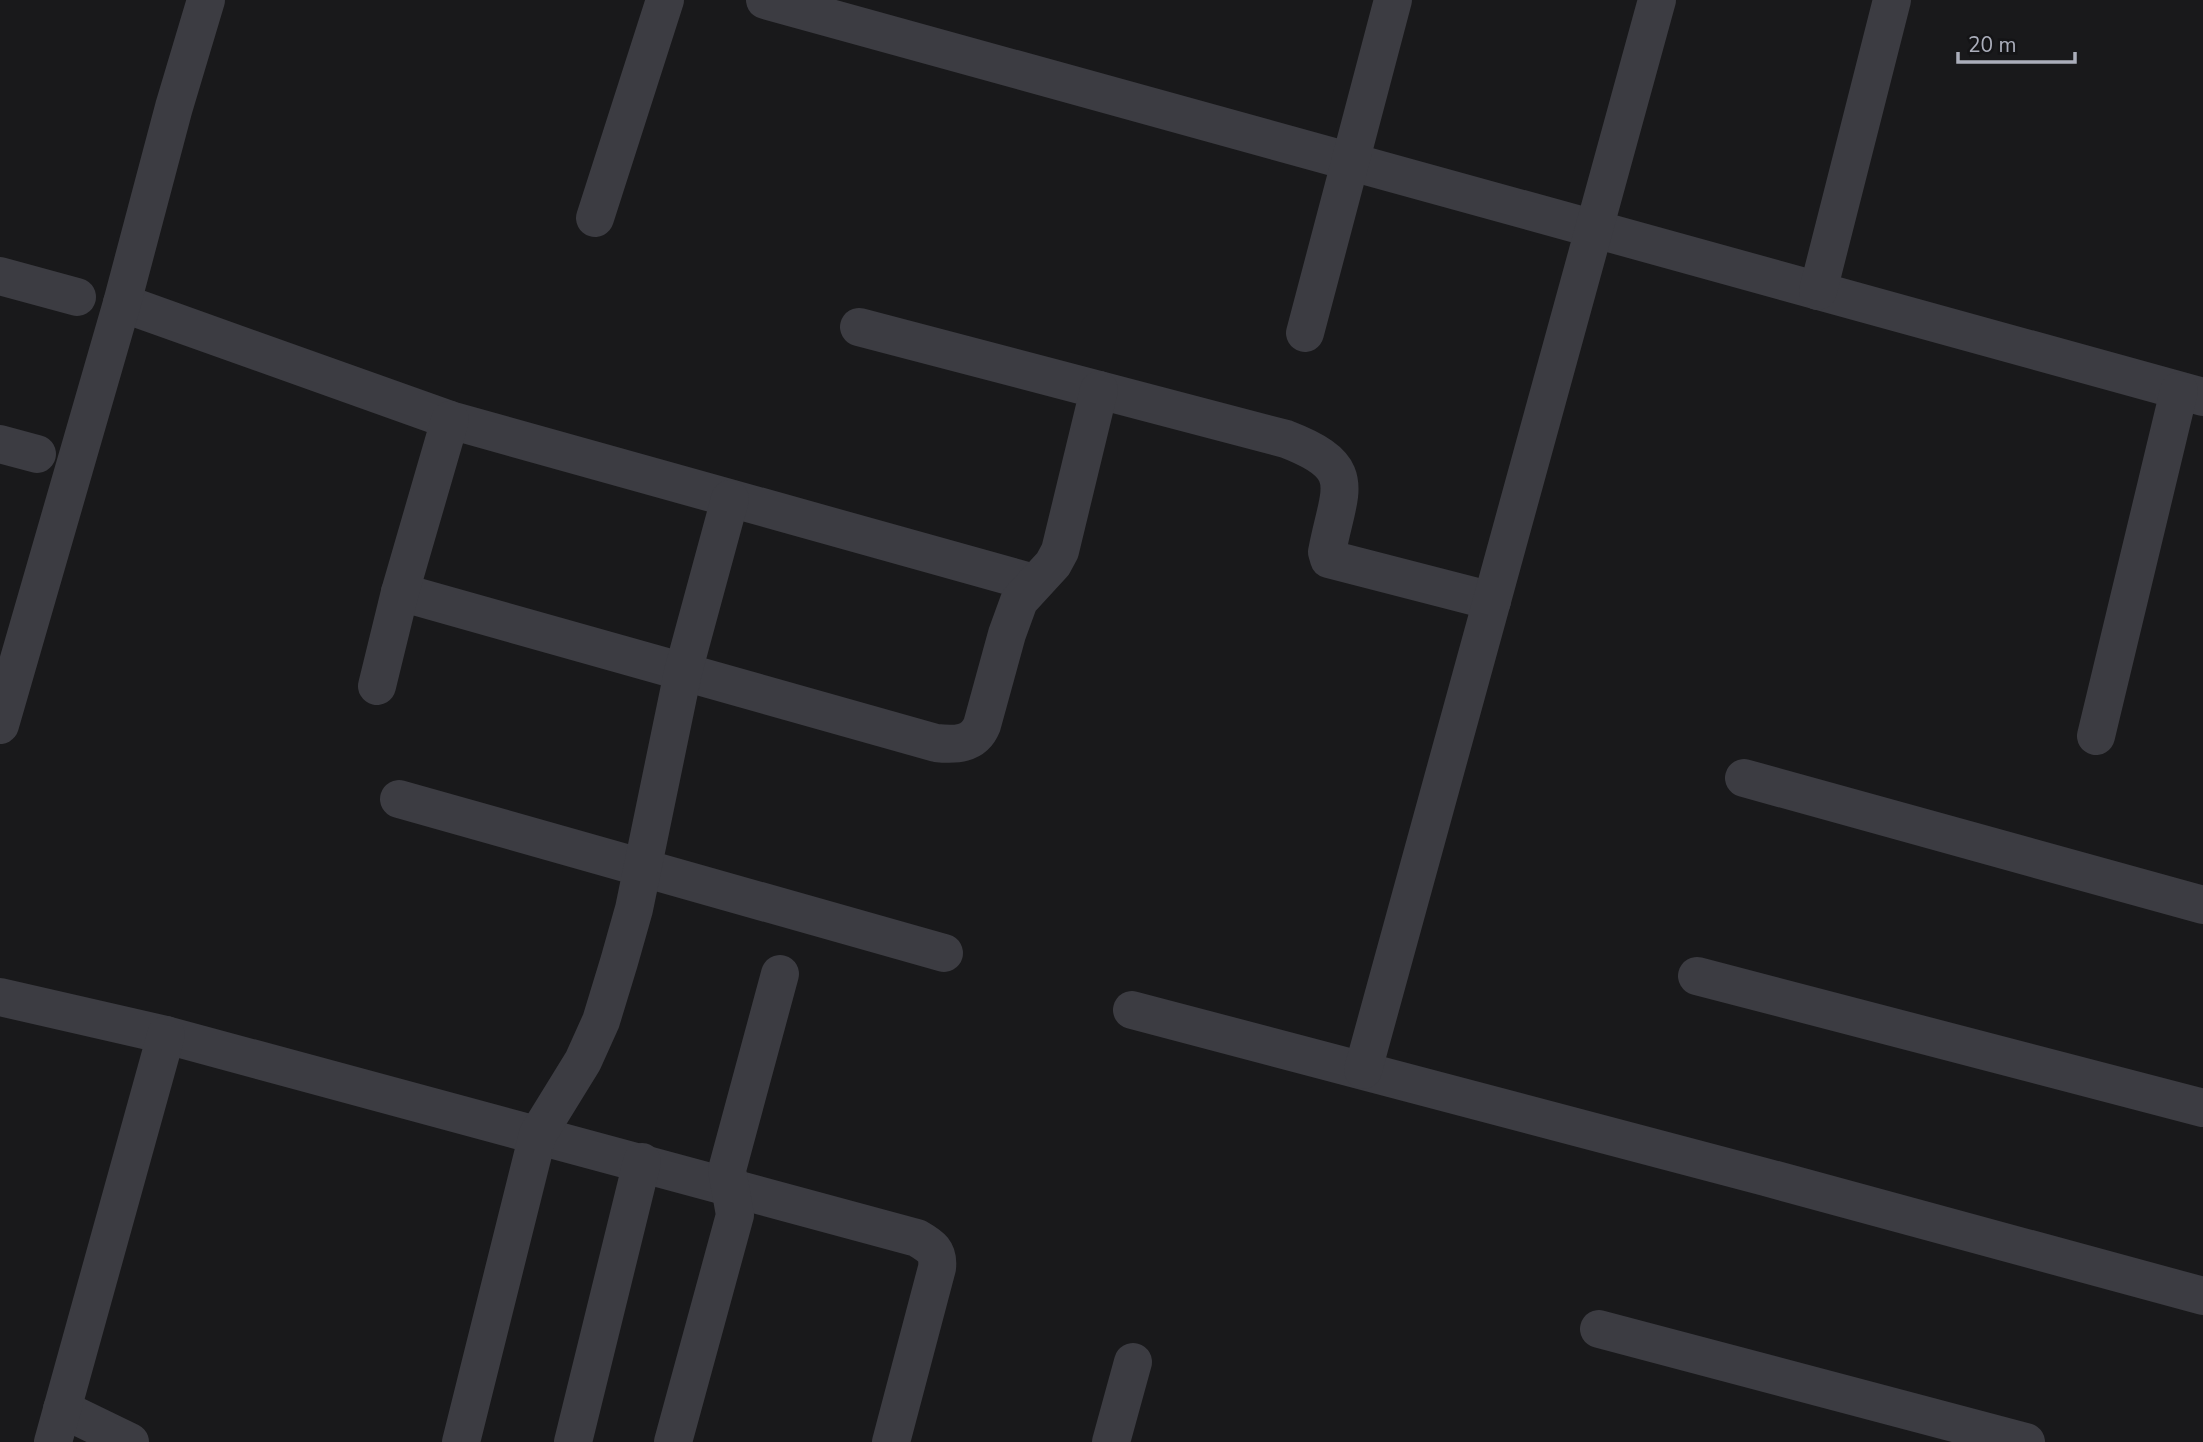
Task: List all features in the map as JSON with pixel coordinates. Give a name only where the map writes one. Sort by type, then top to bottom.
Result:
[{"type":"street","points":[[0,724],[122,303],[174,107],[206,0]]},
{"type":"street","points":[[595,218],[665,0]]},
{"type":"street","points":[[765,0],[816,7],[1350,162],[2191,394],[2096,736]]},
{"type":"street","points":[[1305,332],[1393,0]]},
{"type":"street","points":[[1363,1070],[1657,0]]},
{"type":"street","points":[[1818,291],[1892,0]]},
{"type":"street","points":[[0,276],[77,297]]},
{"type":"street","points":[[122,303],[450,420],[1034,583]]},
{"type":"street","points":[[859,327],[1286,439],[1310,448],[1333,466],[1341,489],[1327,552],[1329,559],[1492,601]]},
{"type":"street","points":[[400,592],[936,743],[962,743],[978,735],[1019,601],[1053,564],[1060,551],[1099,390]]},
{"type":"street","points":[[377,686],[400,592],[450,420]]},
{"type":"street","points":[[0,444],[37,454]]},
{"type":"street","points":[[461,1442],[538,1134],[583,1061],[601,1021],[634,909],[683,672],[730,499]]},
{"type":"street","points":[[1744,778],[2203,905]]},
{"type":"street","points":[[400,799],[944,953]]},
{"type":"street","points":[[673,1442],[735,1215],[727,1170],[780,974]]},
{"type":"street","points":[[1697,976],[2203,1108]]},
{"type":"street","points":[[0,998],[166,1035],[917,1238],[934,1247],[938,1259],[937,1268],[891,1442]]},
{"type":"street","points":[[1132,1010],[2203,1296]]},
{"type":"street","points":[[130,1442],[57,1425],[166,1035]]},
{"type":"street","points":[[573,1442],[642,1163]]},
{"type":"street","points":[[1599,1329],[2026,1442]]},
{"type":"street","points":[[1111,1442],[1133,1362]]}]
